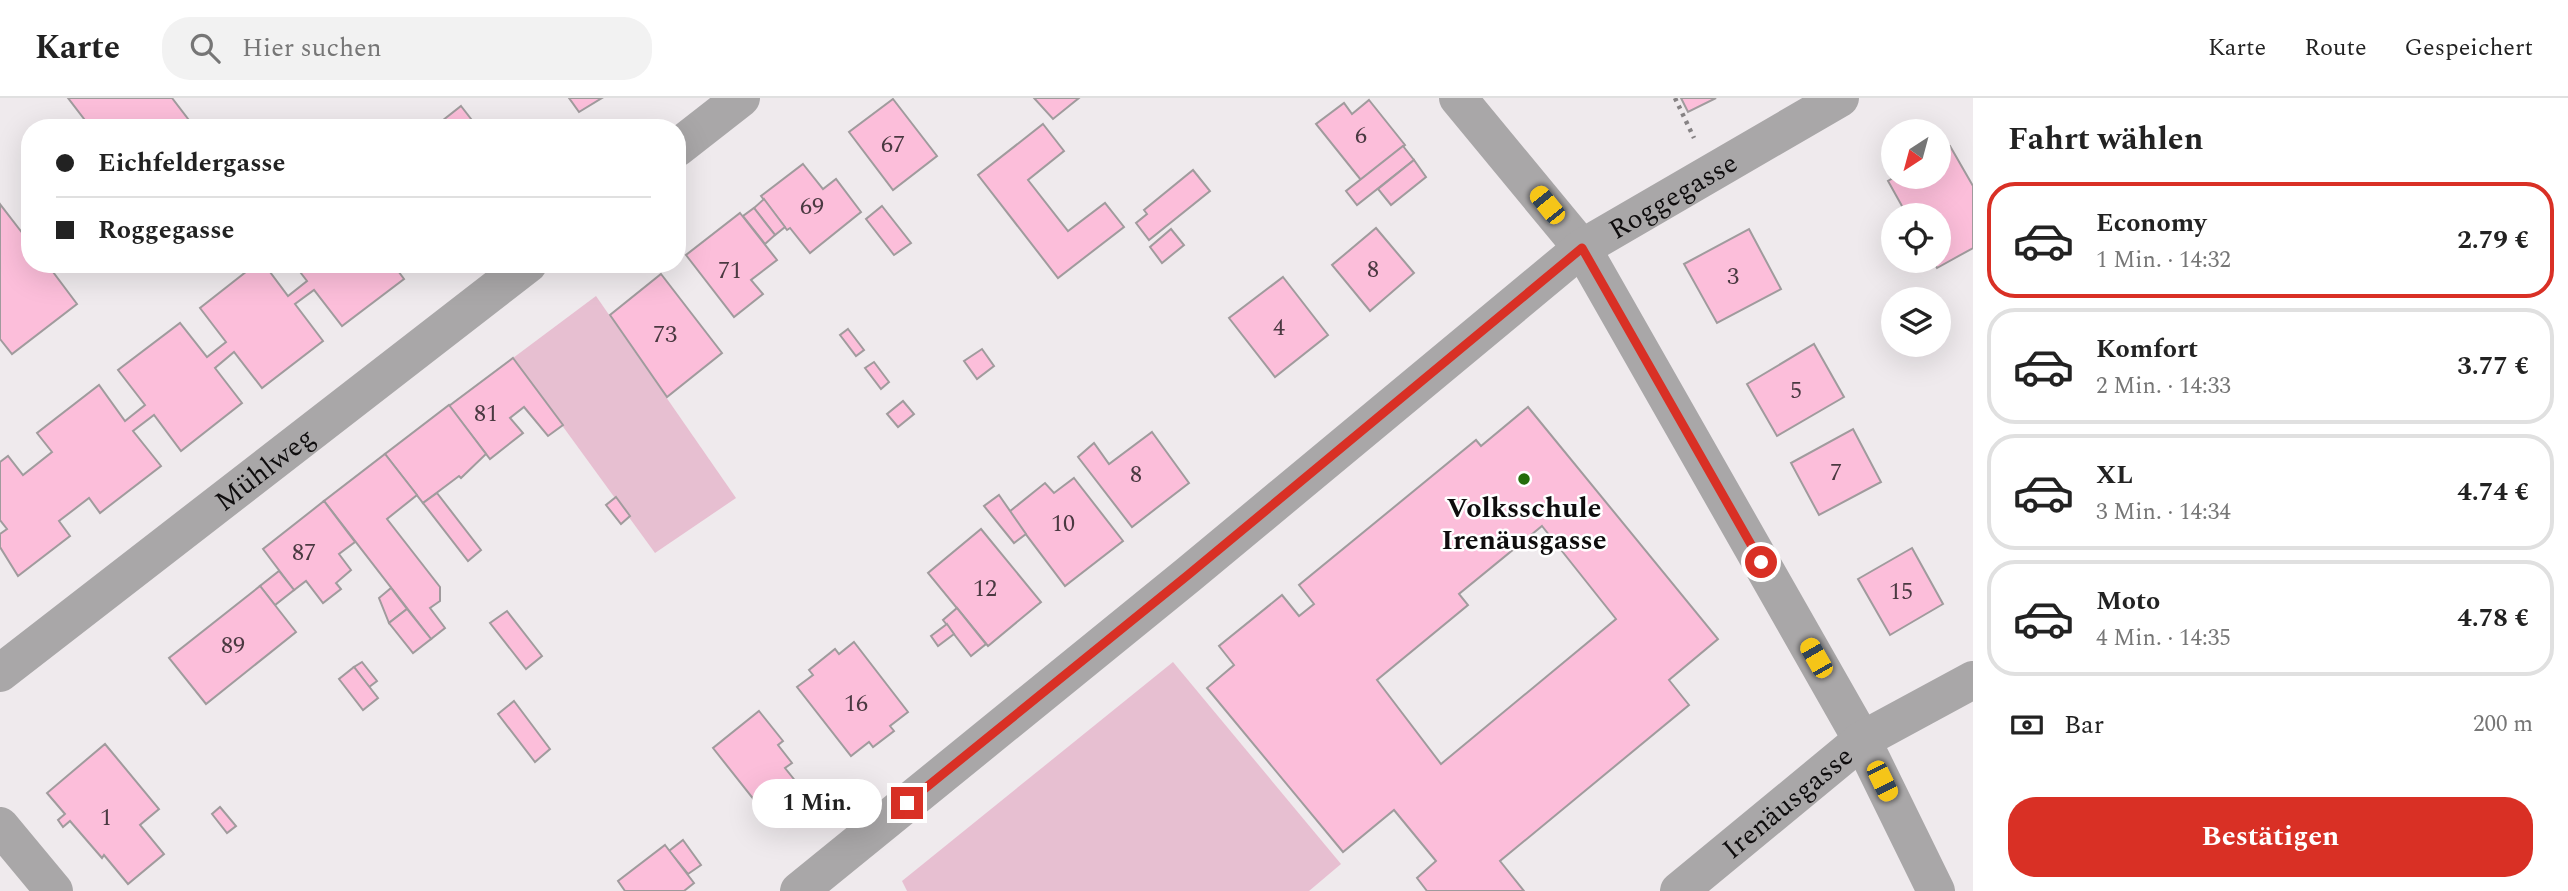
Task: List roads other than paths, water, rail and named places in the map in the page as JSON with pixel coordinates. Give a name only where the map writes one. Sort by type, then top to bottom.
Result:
[{"type":"street","points":[[686,141],[741,98]]},
{"type":"street","points":[[1458,98],[1582,248],[1862,740],[1936,891]]},
{"type":"street","name":"Roggegasse","points":[[799,891],[1188,575],[1582,248],[1840,98]]},
{"type":"street","name":"Mühlweg","points":[[0,673],[516,273]]},
{"type":"street","name":"Irenäusgasse","points":[[1679,891],[1862,740],[1973,680]]},
{"type":"street","points":[[0,826],[54,891]]},
{"type":"place","name":"Volksschule Irenäusgasse","points":[[1524,479]]}]
